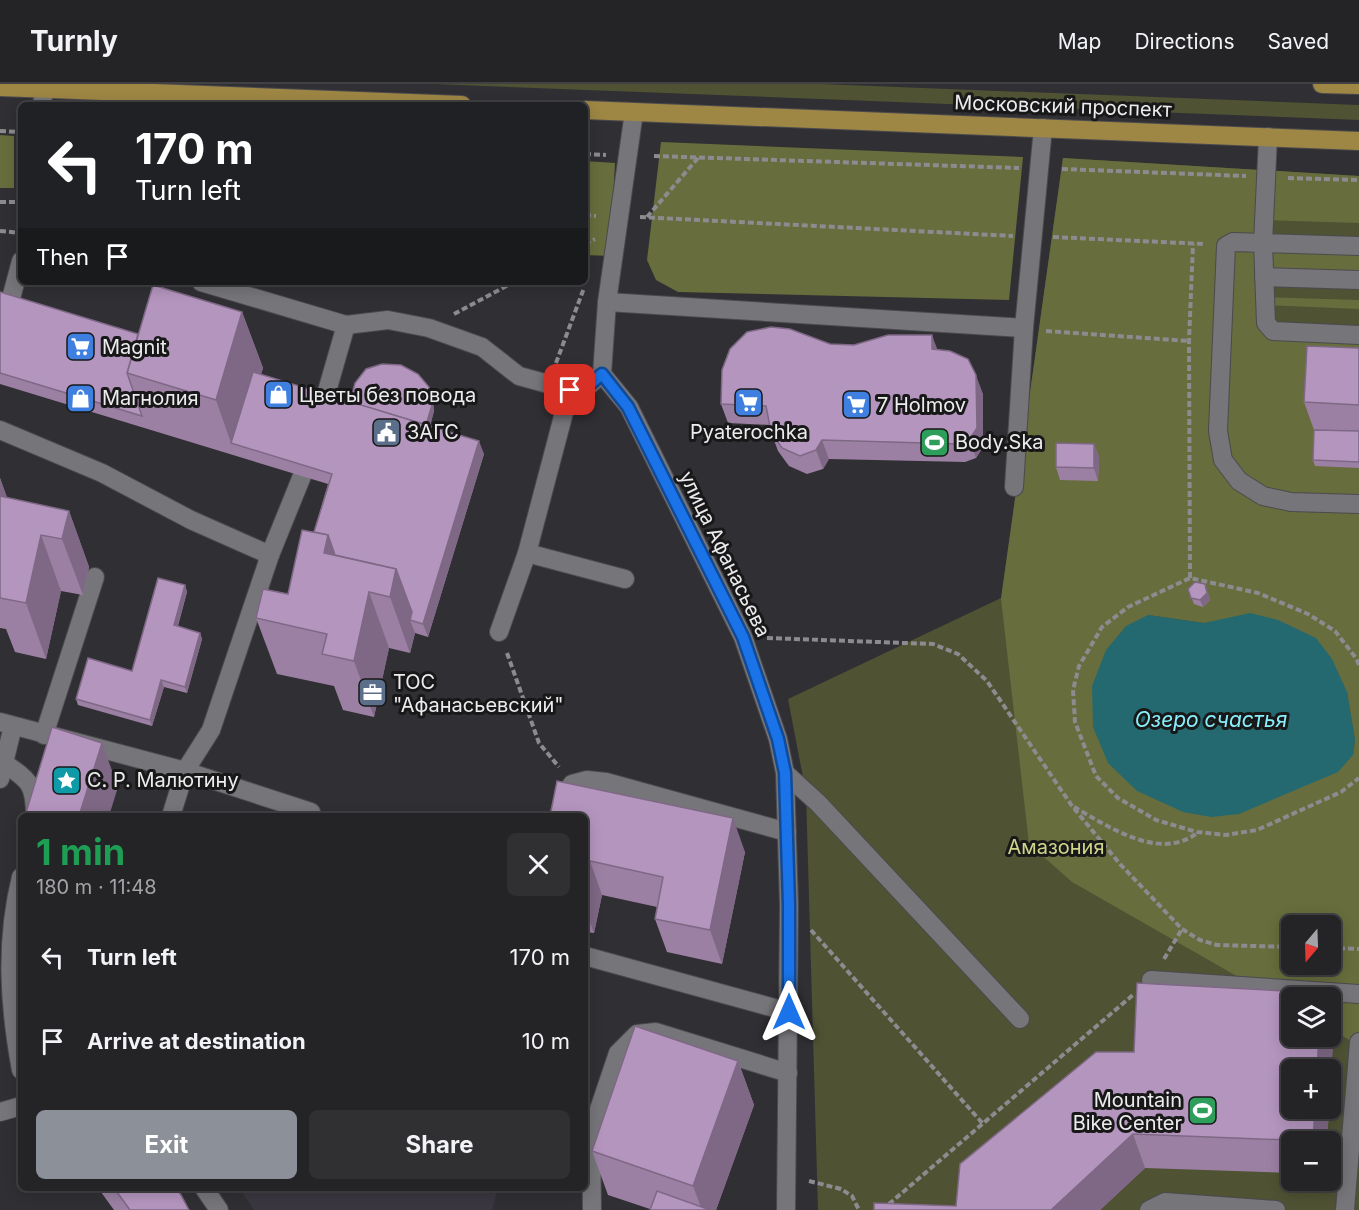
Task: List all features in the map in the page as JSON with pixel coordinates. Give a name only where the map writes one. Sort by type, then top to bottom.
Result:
[{"type":"main road","points":[[1322,84],[1359,86]]},
{"type":"main road","points":[[0,87],[43,97],[305,102]]},
{"type":"main road","name":"Московский проспект","points":[[588,110],[1359,141]]},
{"type":"street","points":[[211,285],[346,325],[388,320],[429,328],[482,347],[519,375],[570,390],[587,387],[602,374],[607,302],[634,112]]},
{"type":"street","points":[[1014,487],[1024,328],[1043,128]]},
{"type":"street","points":[[1268,137],[1263,243],[1266,324],[1273,331],[1359,335]]},
{"type":"street","points":[[1359,246],[1233,242],[1226,246],[1218,431],[1223,460],[1239,481],[1263,496],[1291,502],[1359,504]]},
{"type":"street","points":[[9,306],[18,272]]},
{"type":"street","points":[[1264,277],[1359,280]]},
{"type":"street","points":[[607,302],[1024,328]]},
{"type":"street","points":[[323,405],[346,325]]},
{"type":"street","name":"улица Афанасьева","points":[[602,374],[628,407],[743,637],[778,739],[785,773],[789,905],[786,1210]]},
{"type":"street","points":[[499,632],[527,553],[570,390]]},
{"type":"street","points":[[0,430],[102,473],[191,519],[270,555]]},
{"type":"street","points":[[172,813],[185,771],[211,729],[270,555],[302,476]]},
{"type":"street","points":[[527,553],[625,579]]},
{"type":"street","points":[[44,735],[95,577]]},
{"type":"street","points":[[35,813],[35,797],[27,779],[2,771],[6,724],[185,771],[311,812]]},
{"type":"street","points":[[785,773],[818,803],[1020,1018]]},
{"type":"street","points":[[560,813],[564,798],[572,784],[587,780],[606,782],[787,832]]},
{"type":"street","points":[[18,897],[10,950],[13,1023],[18,1052]]},
{"type":"street","points":[[588,958],[789,1012]]},
{"type":"street","points":[[1151,980],[1359,994]]},
{"type":"street","points":[[592,1210],[591,1133],[618,1053],[637,1034],[656,1032],[788,1073]]},
{"type":"street","points":[[1346,1210],[1359,1042]]},
{"type":"street","points":[[0,1112],[18,1107]]},
{"type":"street","points":[[206,1191],[219,1210]]},
{"type":"street","points":[[1149,1210],[1166,1202],[1276,1210]]},
{"type":"path","points":[[0,131],[18,132]]},
{"type":"path","points":[[588,154],[616,155]]},
{"type":"path","points":[[654,156],[1020,168]]},
{"type":"path","points":[[647,218],[698,158]]},
{"type":"path","points":[[1056,169],[1256,176]]},
{"type":"path","points":[[1279,178],[1359,180]]},
{"type":"path","points":[[0,202],[18,202]]},
{"type":"path","points":[[588,215],[1193,244],[1189,341],[1190,578]]},
{"type":"path","points":[[0,231],[18,233]]},
{"type":"path","points":[[429,328],[508,285]]},
{"type":"path","points":[[548,384],[585,286]]},
{"type":"path","points":[[1024,328],[1063,334],[1189,341]]},
{"type":"path","points":[[1359,664],[1335,631],[1308,614],[1258,593],[1190,578],[1128,607],[1102,627],[1079,666],[1073,690],[1075,722],[1096,776],[1118,798],[1156,820],[1197,832],[1226,835],[1257,830],[1341,792],[1359,778]]},
{"type":"path","points":[[499,632],[539,743],[572,784]]},
{"type":"path","points":[[743,637],[933,644],[958,654],[987,681],[1072,806],[1120,864],[1182,929],[1200,940],[1217,945],[1281,947]]},
{"type":"path","points":[[1072,806],[1121,833],[1149,842],[1174,844],[1190,838],[1197,832]]},
{"type":"path","points":[[789,905],[984,1125]]},
{"type":"path","points":[[882,1210],[1151,980],[1182,929]]},
{"type":"path","points":[[1341,948],[1359,949]]},
{"type":"path","points":[[786,1175],[841,1189],[852,1196],[860,1210]]},
{"type":"shaded area","points":[[241,1191],[497,1191],[492,1210],[254,1210]]},
{"type":"green space","points":[[434,84],[822,84],[1359,105],[1359,120]]},
{"type":"green space","points":[[0,135],[14,136],[14,188],[0,188]]},
{"type":"green space","points":[[661,142],[1023,157],[1009,300],[678,292],[656,280],[647,260]]},
{"type":"green space","name":"Амазония","points":[[1063,158],[1359,176],[1359,1210],[818,1210],[806,793],[788,699],[1001,598]]},
{"type":"green space","points":[[1063,158],[1359,176],[1359,223],[1264,220],[1263,242],[1359,246],[1359,280],[1264,277],[1265,297],[1359,300],[1359,309],[1265,305],[1266,323],[1359,335],[1359,1046],[1341,1035],[1341,987],[1281,987],[1281,1001],[1072,882],[1029,844],[1001,599]],"holes":[[[1148,615],[1204,623],[1347,692],[1355,740],[1353,755]]]},
{"type":"green space","points":[[588,161],[615,163],[610,256],[588,255]]},
{"type":"water","name":"Озеро счастья","points":[[1250,613],[1278,620],[1316,638],[1332,659],[1347,692],[1355,740],[1353,755],[1338,772],[1239,814],[1211,817],[1183,812],[1137,791],[1108,763],[1093,727],[1092,686],[1106,650],[1126,626],[1148,615],[1204,623]]},
{"type":"building","points":[[153,285],[242,312],[216,400],[127,373]]},
{"type":"building","points":[[0,292],[138,334],[127,373],[142,416],[0,373]]},
{"type":"building","name":"7 Holmov","points":[[771,327],[790,329],[830,344],[854,345],[888,335],[932,335],[932,349],[950,351],[968,359],[976,375],[977,428],[969,440],[958,444],[822,440],[816,450],[800,456],[782,448],[771,432],[766,406],[721,404],[722,370],[730,349],[747,332]]},
{"type":"building","points":[[1307,346],[1359,348],[1359,405],[1304,402]]},
{"type":"building","points":[[382,364],[401,365],[418,374],[429,387],[432,405],[426,425],[350,402],[355,383],[366,369]]},
{"type":"building","points":[[253,372],[479,441],[423,624],[410,620],[412,612],[396,569],[335,555],[328,535],[314,532],[332,474],[231,443]]},
{"type":"building","points":[[1314,430],[1359,431],[1359,462],[1313,460]]},
{"type":"building","points":[[1056,443],[1094,444],[1094,468],[1056,467]]},
{"type":"building","points":[[0,496],[69,511],[62,539],[41,535],[26,603],[0,598]]},
{"type":"building","points":[[302,530],[328,535],[324,553],[396,569],[390,597],[369,592],[354,661],[322,654],[327,634],[256,618],[263,589],[288,594]]},
{"type":"building","points":[[158,578],[185,585],[174,625],[200,633],[185,687],[161,680],[150,720],[76,699],[88,658],[132,671]]},
{"type":"building","points":[[1195,582],[1205,584],[1207,593],[1200,600],[1191,598],[1188,589]]},
{"type":"building","points":[[52,727],[102,743],[80,813],[26,813]]},
{"type":"building","points":[[557,781],[733,818],[710,930],[655,919],[663,877],[590,861],[588,870],[588,813],[551,813]]},
{"type":"building","name":"Mountain Bike Center","points":[[1137,983],[1281,991],[1281,1047],[1318,1047],[1318,1059],[1281,1059],[1281,1119],[1314,1119],[1314,1131],[1281,1131],[1281,1140],[1133,1134],[1051,1210],[874,1210],[874,1203],[956,1206],[960,1164],[1096,1052],[1134,1052]]},
{"type":"building","points":[[635,1026],[738,1061],[693,1186],[592,1151]]},
{"type":"building","points":[[116,1191],[178,1191],[189,1210],[130,1210]]},
{"type":"building","points":[[657,1191],[710,1210],[650,1210]]},
{"type":"place","name":"Magnit","points":[[81,347]]},
{"type":"place","name":"Цветы без повода","points":[[278,395]]},
{"type":"place","name":"Магнолия","points":[[81,398]]},
{"type":"place","name":"Pyaterochka","points":[[749,402]]},
{"type":"place","name":"7 Holmov","points":[[856,405]]},
{"type":"place","name":"ЗАГС","points":[[386,432]]},
{"type":"place","name":"Body.Ska","points":[[934,442]]},
{"type":"place","name":"ТОС \"Афанасьевский\"","points":[[372,693]]},
{"type":"place","name":"С. Р. Малютину","points":[[66,780]]},
{"type":"place","name":"Mountain Bike Center","points":[[1203,1111]]},
{"type":"route","points":[[570,390],[587,387],[602,374],[628,407],[743,637],[778,739],[785,773],[789,1012]]}]
